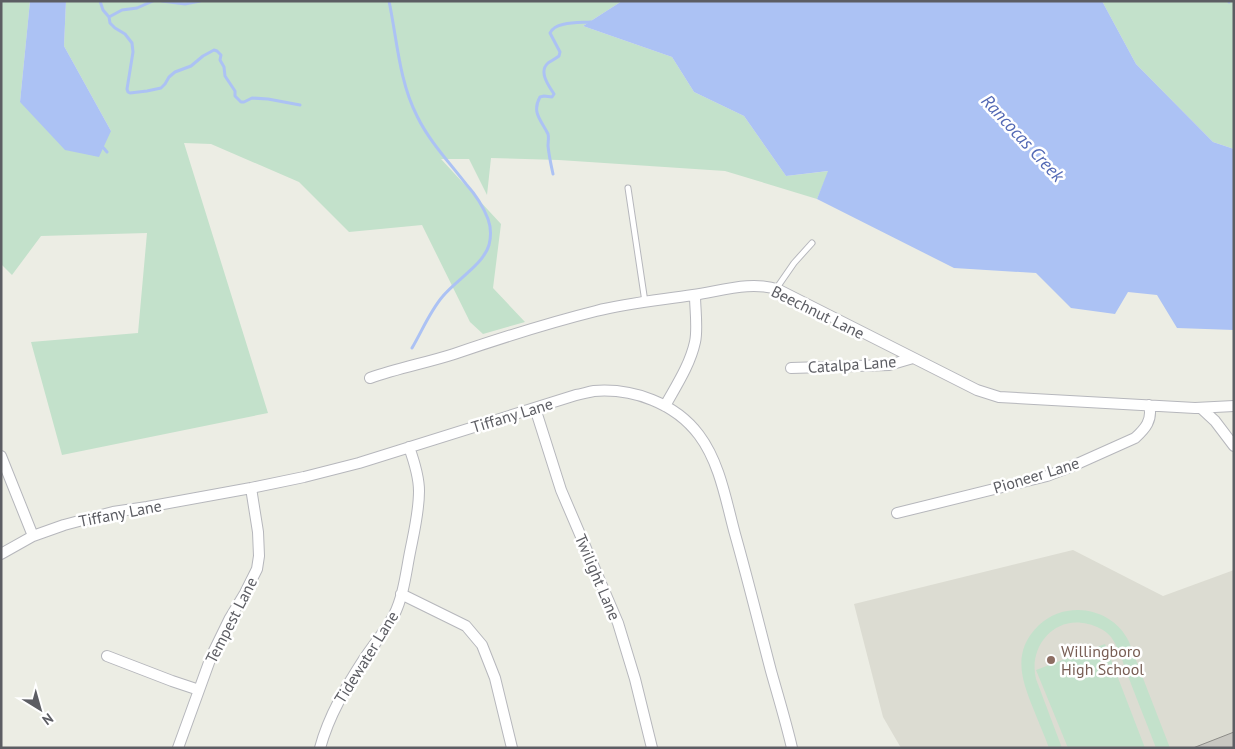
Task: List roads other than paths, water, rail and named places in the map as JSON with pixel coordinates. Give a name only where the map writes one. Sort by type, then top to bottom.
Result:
[{"type":"street","name":"Beechnut Lane","points":[[370,378],[453,354],[545,324],[601,310],[749,286],[767,286],[977,390],[999,397],[1201,408],[1234,406]]},
{"type":"street","points":[[665,406],[690,358],[695,341],[695,295]]},
{"type":"street","name":"Catalpa Lane","points":[[791,368],[889,365],[913,358]]},
{"type":"street","name":"Tiffany Lane","points":[[1,554],[33,536],[64,524],[113,512],[147,508],[304,477],[359,463],[558,400],[593,391],[611,391],[646,397],[665,406],[689,423],[708,449],[715,464],[792,748]]},
{"type":"street","name":"Pioneer Lane","points":[[897,513],[1047,476],[1068,468],[1135,438],[1142,432],[1150,419],[1149,405]]},
{"type":"street","name":"Twilight Lane","points":[[535,408],[561,490],[618,623],[652,748]]},
{"type":"street","points":[[1201,408],[1215,420],[1234,446]]},
{"type":"street","name":"Tidewater Lane","points":[[320,748],[337,704],[398,606],[419,503],[417,471],[410,447]]},
{"type":"street","points":[[1,456],[33,536]]},
{"type":"street","name":"Tempest Lane","points":[[178,748],[210,657],[256,569],[259,556],[258,532],[251,488]]},
{"type":"street","points":[[401,594],[466,626],[482,644],[497,684],[512,748]]},
{"type":"street","points":[[107,656],[199,690]]},
{"type":"lane","points":[[628,188],[645,302]]},
{"type":"lane","points":[[776,289],[794,263],[812,242]]},
{"type":"water","points":[[30,1],[66,1],[64,46],[111,131],[99,157],[65,150],[20,102]]},
{"type":"water","name":"Rancocas Creek","points":[[622,1],[1102,1],[1136,64],[1213,142],[1234,149],[1234,330],[1177,328],[1157,295],[1128,292],[1115,314],[1071,308],[1036,273],[954,268],[817,199],[828,171],[786,176],[744,116],[694,92],[672,57],[583,26]]},
{"type":"waterway","points":[[100,1],[103,10],[109,17],[110,23],[125,34],[132,43],[133,52],[128,92],[161,88],[175,72],[191,66],[214,50],[221,55],[220,60],[224,67],[225,76],[235,91],[235,96],[241,102],[252,98],[300,105]]},
{"type":"waterway","points":[[109,17],[122,10],[137,8],[153,1]]},
{"type":"waterway","points":[[162,1],[185,4],[200,1]]},
{"type":"waterway","points":[[389,1],[402,74],[411,103],[427,134],[473,192],[484,209],[490,229],[490,242],[486,252],[475,266],[448,290],[438,302],[412,348]]},
{"type":"waterway","points":[[553,174],[548,149],[548,134],[537,112],[540,97],[552,97],[554,94],[544,75],[545,67],[559,56],[560,52],[550,33],[557,26],[591,22]]},
{"type":"waterway","points":[[101,145],[107,152]]},
{"type":"place","name":"Willingboro High School","points":[[1051,660]]}]
